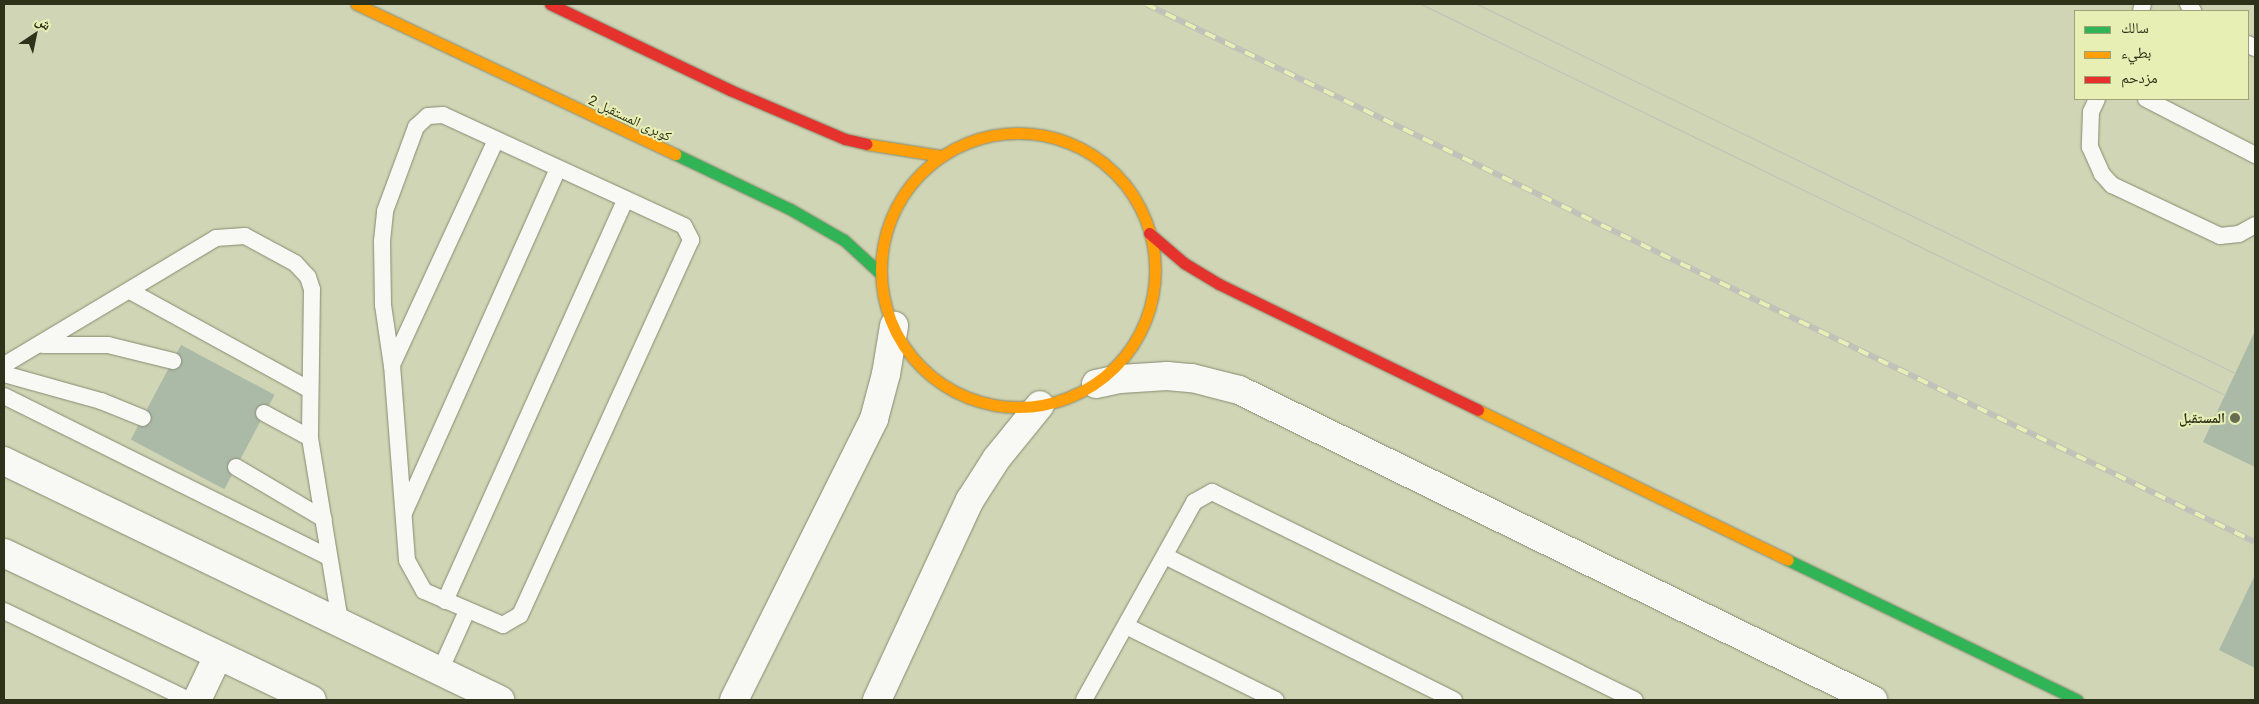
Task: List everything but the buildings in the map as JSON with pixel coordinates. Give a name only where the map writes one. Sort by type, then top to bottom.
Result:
[{"type":"street","name":"كوبرى المستقبل 2","points":[[356,4],[790,210],[844,240],[881,274]]},
{"type":"street","points":[[550,4],[730,90],[845,139],[903,152],[942,156]]},
{"type":"street","points":[[1096,384],[1130,352],[1150,311],[1156,266],[1147,220],[1124,181],[1088,151],[1045,134],[1000,133],[957,145],[921,172],[894,208],[881,251],[881,274],[882,296],[898,338],[926,373],[964,397],[1009,408],[1040,405],[1055,403],[1096,384],[1120,379],[1167,376],[1200,380],[1239,390],[1873,700]]},
{"type":"street","points":[[1149,233],[1184,263],[1219,284],[2078,700]]},
{"type":"street","points":[[734,700],[874,419],[886,374],[894,326]]},
{"type":"street","points":[[877,700],[970,500],[998,458],[1040,405]]},
{"type":"street","points":[[4,461],[500,700]]},
{"type":"street","points":[[4,553],[312,700]]},
{"type":"street","points":[[197,700],[218,656]]},
{"type":"lane","points":[[2097,100],[2091,112],[2090,147],[2102,174],[2112,185],[2220,236],[2239,234],[2255,225]]},
{"type":"lane","points":[[2148,100],[2255,154]]},
{"type":"lane","points":[[443,115],[558,169],[684,226],[690,235],[690,244],[520,615],[510,624],[496,625],[424,591],[414,576],[407,560],[392,366],[383,296],[383,231],[385,211],[416,127],[428,116],[443,115]]},
{"type":"lane","points":[[392,366],[496,140]]},
{"type":"lane","points":[[403,515],[558,169]]},
{"type":"lane","points":[[445,601],[626,200]]},
{"type":"lane","points":[[4,365],[41,345],[216,238],[236,234],[254,240],[295,263],[308,277],[312,289],[308,389],[310,438],[340,622]]},
{"type":"lane","points":[[130,291],[308,389]]},
{"type":"lane","points":[[41,345],[108,345],[173,361]]},
{"type":"lane","points":[[4,374],[67,390],[143,418]]},
{"type":"lane","points":[[4,396],[329,557]]},
{"type":"lane","points":[[264,413],[310,438]]},
{"type":"lane","points":[[236,467],[324,519]]},
{"type":"lane","points":[[1086,700],[1194,502],[1206,493],[1219,493],[1635,700]]},
{"type":"lane","points":[[1164,556],[1454,700]]},
{"type":"lane","points":[[4,611],[189,700]]},
{"type":"lane","points":[[440,671],[467,611]]},
{"type":"lane","points":[[1126,626],[1276,700]]},
{"type":"tram line","points":[[1421,4],[2225,395]]},
{"type":"tram line","points":[[1477,4],[2235,373]]},
{"type":"railway","points":[[1146,4],[2255,542]]},
{"type":"traffic: fast","points":[[675,154],[790,209],[844,240],[881,274]]},
{"type":"traffic: fast","points":[[1788,560],[2077,700]]},
{"type":"traffic: slow","points":[[356,4],[675,154]]},
{"type":"traffic: slow","points":[[1018,133],[1045,136],[1070,143],[1094,156],[1115,173],[1132,194],[1145,218],[1152,243],[1155,270],[1152,297],[1145,322],[1132,346],[1115,367],[1094,384],[1070,397],[1045,404],[1018,407],[991,404],[966,397],[942,384],[921,367],[904,346],[891,322],[884,297],[881,270],[884,243],[891,218],[904,194],[921,173],[942,156],[966,143],[991,136],[1018,133]]},
{"type":"traffic: slow","points":[[866,144],[942,156]]},
{"type":"traffic: slow","points":[[1478,410],[1788,560]]},
{"type":"traffic: jam","points":[[550,4],[730,90],[845,139],[866,144]]},
{"type":"traffic: jam","points":[[1149,233],[1184,263],[1219,284],[1478,410]]},
{"type":"place","name":"المستقبل","points":[[2235,418]]}]
